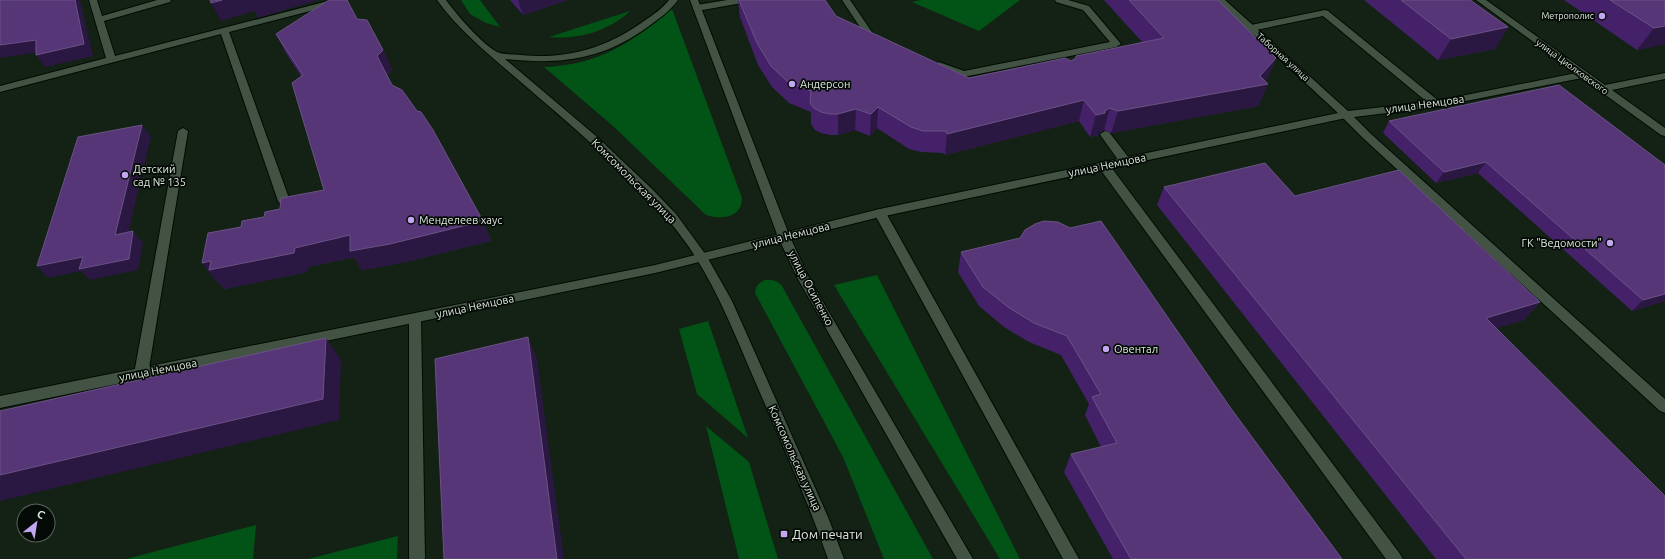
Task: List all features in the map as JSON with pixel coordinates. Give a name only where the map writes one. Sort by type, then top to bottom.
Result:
[{"type":"street","points":[[93,0],[111,59]]},
{"type":"street","points":[[100,19],[167,0]]},
{"type":"street","points":[[0,89],[342,0]]},
{"type":"street","name":"Комсомольская улица","points":[[441,0],[466,29],[592,138],[648,192],[672,217],[702,258],[726,301],[821,517],[836,559]]},
{"type":"street","points":[[496,55],[536,59],[565,58],[593,51],[618,41],[644,27],[674,0]]},
{"type":"street","points":[[696,4],[742,0]]},
{"type":"street","points":[[846,0],[873,40],[887,45]]},
{"type":"street","points":[[928,61],[963,74],[1116,44],[1086,8],[1059,0]]},
{"type":"street","name":"Таборная улица","points":[[1220,0],[1665,407]]},
{"type":"street","name":"улица Циолковского","points":[[1480,0],[1665,133]]},
{"type":"street","name":"улица Осипенко","points":[[696,4],[784,238],[804,279],[965,559]]},
{"type":"street","points":[[1251,28],[1325,13],[1436,104]]},
{"type":"street","points":[[224,30],[284,201]]},
{"type":"street","points":[[1049,57],[1056,66]]},
{"type":"street","name":"улица Немцова","points":[[0,402],[415,319],[655,269],[880,214],[1346,115],[1436,104],[1583,75]]},
{"type":"street","points":[[1603,89],[1665,76]]},
{"type":"street","points":[[141,374],[183,131]]},
{"type":"street","points":[[1105,134],[1126,161]]},
{"type":"street","points":[[1104,166],[1395,559]]},
{"type":"street","points":[[880,214],[1071,559]]},
{"type":"street","points":[[415,319],[417,559]]},
{"type":"green space","points":[[461,0],[480,0],[500,27],[486,23],[470,14]]},
{"type":"green space","points":[[921,0],[1020,0],[979,31],[912,2]]},
{"type":"green space","points":[[672,9],[742,198],[741,205],[738,210],[730,216],[712,217],[706,215],[613,126],[544,67],[581,62],[598,57],[628,42]]},
{"type":"green space","points":[[630,11],[613,24],[592,33],[571,37],[549,37]]},
{"type":"green space","points":[[877,275],[1020,559],[1000,559],[834,285]]},
{"type":"green space","points":[[765,280],[775,281],[782,286],[933,559],[884,559],[843,457],[755,293],[758,285]]},
{"type":"green space","points":[[708,321],[748,438],[697,394],[679,329]]},
{"type":"green space","points":[[706,426],[749,462],[778,559],[739,559]]},
{"type":"green space","points":[[256,525],[253,559],[126,559]]},
{"type":"green space","points":[[398,536],[397,559],[308,559]]},
{"type":"building","points":[[0,0],[75,0],[84,44],[36,55],[36,40],[0,45]]},
{"type":"building","points":[[210,0],[222,0],[211,3]]},
{"type":"building","points":[[329,0],[347,0],[357,19],[367,20],[383,50],[377,56],[392,85],[402,90],[417,111],[421,112],[433,130],[483,221],[390,244],[350,251],[350,235],[295,248],[294,253],[209,270],[211,261],[202,263],[208,233],[241,227],[242,221],[264,217],[265,212],[280,209],[281,198],[324,190],[292,83],[303,75],[276,34]]},
{"type":"building","points":[[739,0],[825,0],[836,16],[969,78],[1065,58],[1071,61],[1076,58],[1076,56],[1164,38],[1129,0],[1218,0],[1276,58],[1260,76],[1268,84],[1118,111],[1110,108],[1105,111],[1105,113],[1096,115],[1084,100],[947,134],[946,131],[923,131],[911,127],[878,107],[871,114],[856,109],[838,114],[830,114],[821,112],[814,108],[810,103],[811,91],[788,82],[771,66],[757,43]]},
{"type":"building","points":[[1401,0],[1470,0],[1508,27],[1451,39]]},
{"type":"building","points":[[1610,0],[1665,0],[1665,26],[1654,28]]},
{"type":"building","name":"ГК \"Ведомости\"","points":[[1559,85],[1665,165],[1665,294],[1643,300],[1486,162],[1444,172],[1389,121]]},
{"type":"building","points":[[142,125],[115,235],[133,231],[129,259],[79,269],[83,257],[37,266],[78,137]]},
{"type":"building","points":[[1265,163],[1295,196],[1399,170],[1540,302],[1486,318],[1665,496],[1665,559],[1466,559],[1164,187]]},
{"type":"building","points":[[1044,221],[1058,222],[1070,228],[1101,221],[1232,410],[1342,559],[1131,559],[1071,454],[1117,443],[1092,397],[1101,394],[1067,336],[1034,323],[1008,307],[983,287],[961,252],[1020,238],[1025,230]]},
{"type":"building","points":[[528,337],[557,559],[444,559],[435,359]]},
{"type":"building","points":[[326,338],[323,399],[0,475],[0,411]]},
{"type":"place","name":"Метрополис","points":[[1602,16]]},
{"type":"place","name":"Андерсон","points":[[792,84]]},
{"type":"place","name":"Детский сад № 135","points":[[125,175]]},
{"type":"place","name":"Менделеев хаус","points":[[411,220]]},
{"type":"place","name":"ГК \"Ведомости\"","points":[[1610,243]]},
{"type":"place","name":"Овентал","points":[[1106,349]]},
{"type":"place","name":"Дом печати","points":[[784,534]]}]
